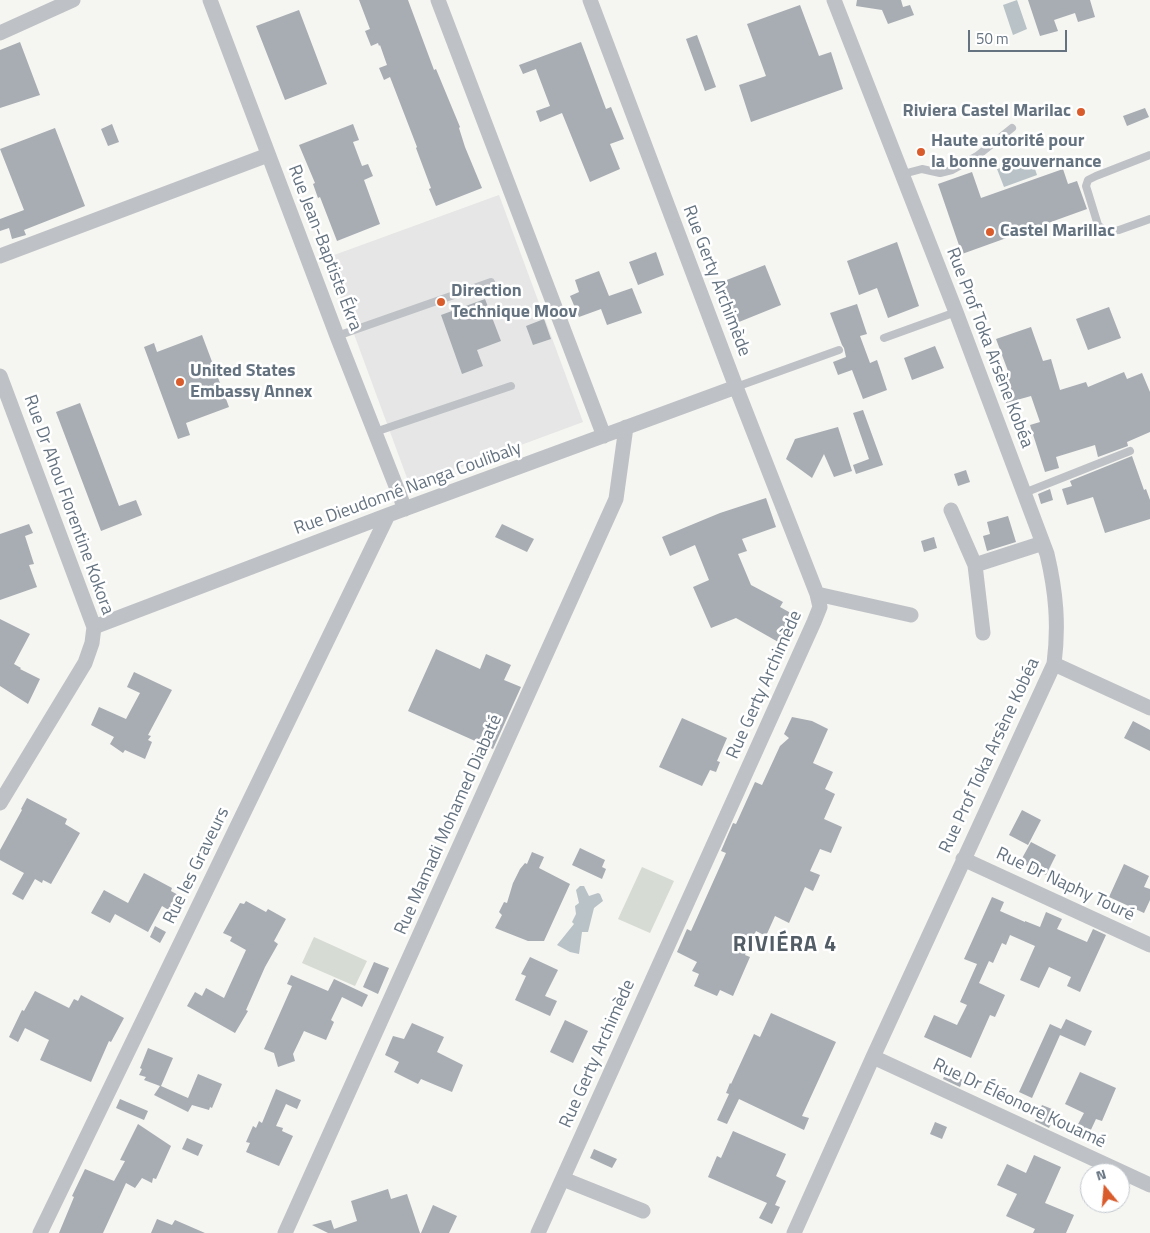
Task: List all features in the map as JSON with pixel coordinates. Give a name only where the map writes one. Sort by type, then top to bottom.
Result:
[{"type":"street","points":[[0,32],[74,0]]},
{"type":"street","name":"Rue Jean-Baptiste Ékra","points":[[210,0],[336,336],[405,509]]},
{"type":"street","points":[[438,0],[604,436]]},
{"type":"street","name":"Rue Gerty Archimède","points":[[538,1233],[820,607],[817,594],[736,387],[590,0]]},
{"type":"street","name":"Rue Prof Toka Arsène Kobéa","points":[[794,1233],[1054,664],[1057,642],[1055,586],[1043,543],[903,174],[834,0]]},
{"type":"street","points":[[0,256],[268,155]]},
{"type":"street","name":"Rue Dr Ahou Florentine Kokora","points":[[0,376],[94,627],[92,643],[85,663],[1,798]]},
{"type":"street","name":"Rue Dieudonné Nanga Coulibaly","points":[[94,627],[388,515],[736,387]]},
{"type":"street","name":"Rue Mamadi Mohamed Diabaté","points":[[285,1233],[616,499],[626,427]]},
{"type":"street","points":[[951,510],[975,565],[983,633]]},
{"type":"street","name":"Rue les Graveurs","points":[[40,1233],[388,515]]},
{"type":"street","points":[[975,565],[1043,543]]},
{"type":"street","points":[[817,594],[911,615]]},
{"type":"street","points":[[1054,664],[1150,708]]},
{"type":"street","name":"Rue Dr Naphy Touré","points":[[964,859],[1150,945]]},
{"type":"street","name":"Rue Dr Éléonore Kouamé","points":[[873,1057],[1150,1185]]},
{"type":"street","points":[[563,1179],[643,1211]]},
{"type":"lane","points":[[903,174],[922,169],[940,173],[952,170],[977,156],[1012,128]]},
{"type":"lane","points":[[1150,155],[1096,176],[1088,180],[1086,186],[1098,225],[1105,231],[1119,230],[1150,219]]},
{"type":"lane","points":[[336,336],[491,282]]},
{"type":"lane","points":[[884,338],[956,312]]},
{"type":"lane","points":[[736,387],[839,350]]},
{"type":"lane","points":[[375,432],[511,386]]},
{"type":"lane","points":[[1024,492],[1130,451]]},
{"type":"shaded area","points":[[1017,0],[1027,29],[1013,35],[1003,5]]},
{"type":"shaded area","points":[[1031,157],[1037,175],[1004,187],[997,169]]},
{"type":"shaded area","name":"Direction Technique Moov","points":[[499,195],[583,422],[410,486],[326,258]]},
{"type":"shaded area","points":[[642,867],[674,881],[650,933],[618,919]]},
{"type":"shaded area","points":[[580,886],[584,886],[589,896],[600,894],[603,901],[594,908],[588,932],[582,932],[579,954],[570,952],[557,945],[574,924],[572,922],[576,914],[575,906],[579,903],[576,890]]},
{"type":"shaded area","points":[[314,937],[367,961],[355,986],[302,963]]},
{"type":"building","points":[[359,0],[408,0],[434,70],[436,69],[460,127],[465,147],[482,188],[436,206],[417,147],[390,77],[384,80],[379,68],[387,65],[380,45],[378,43],[371,46],[365,31],[370,29]]},
{"type":"building","points":[[857,0],[901,0],[903,7],[910,5],[914,15],[888,24],[882,10],[856,6]]},
{"type":"building","points":[[1028,0],[1090,0],[1095,17],[1078,22],[1075,13],[1054,20],[1058,31],[1040,36]]},
{"type":"building","points":[[800,5],[819,56],[831,52],[843,89],[751,122],[739,85],[766,76],[747,24]]},
{"type":"building","points":[[299,10],[327,84],[285,100],[256,26]]},
{"type":"building","points":[[697,35],[716,87],[705,91],[686,39]]},
{"type":"building","points":[[20,42],[40,95],[0,108],[0,50]]},
{"type":"building","points":[[581,42],[606,109],[611,107],[624,139],[610,144],[620,169],[590,182],[562,113],[540,122],[536,111],[550,106],[536,69],[523,74],[519,65]]},
{"type":"building","points":[[1145,108],[1149,117],[1127,126],[1123,116]]},
{"type":"building","points":[[112,124],[119,142],[108,146],[101,129]]},
{"type":"building","points":[[353,124],[359,140],[353,142],[362,166],[368,164],[373,176],[364,180],[380,224],[337,241],[320,197],[318,198],[313,184],[315,183],[299,145]]},
{"type":"building","points":[[55,128],[85,206],[24,230],[26,235],[12,239],[9,228],[0,231],[0,219],[24,210],[0,149]]},
{"type":"building","name":"Castel Marillac","points":[[1063,169],[1068,184],[1077,181],[1087,209],[962,254],[938,184],[972,172],[981,198]]},
{"type":"building","points":[[897,242],[919,306],[888,318],[877,288],[859,295],[847,261]]},
{"type":"building","points":[[656,252],[664,275],[638,285],[629,262]]},
{"type":"building","points":[[765,265],[781,305],[734,324],[719,283]]},
{"type":"building","points":[[599,271],[609,296],[632,288],[642,313],[607,325],[601,309],[579,317],[570,296],[579,292],[575,280]]},
{"type":"building","points":[[485,299],[501,341],[477,350],[483,366],[462,374],[441,315]]},
{"type":"building","points":[[857,304],[867,334],[860,336],[870,363],[877,360],[887,390],[863,399],[852,370],[838,375],[833,362],[846,357],[830,313]]},
{"type":"building","points":[[1109,307],[1121,338],[1088,350],[1076,319]]},
{"type":"building","points":[[544,319],[551,339],[533,345],[526,326]]},
{"type":"building","points":[[1031,327],[1043,361],[1051,359],[1060,390],[1086,382],[1088,387],[1124,372],[1127,379],[1142,373],[1150,392],[1150,432],[1127,442],[1128,446],[1098,457],[1095,445],[1056,457],[1059,468],[1045,472],[1030,425],[1040,422],[1031,396],[1006,403],[998,374],[1008,371],[996,339]]},
{"type":"building","points":[[202,335],[229,407],[186,423],[190,435],[178,439],[144,347],[154,343],[157,352]]},
{"type":"building","points":[[935,346],[944,368],[912,380],[904,358]]},
{"type":"building","points":[[80,403],[119,506],[136,500],[142,515],[101,531],[56,412]]},
{"type":"building","points":[[863,410],[883,465],[856,474],[853,465],[869,459],[853,413]]},
{"type":"building","points":[[838,427],[852,471],[834,477],[824,454],[812,478],[786,459],[795,439]]},
{"type":"building","points":[[1132,456],[1144,490],[1146,489],[1150,500],[1150,519],[1105,533],[1093,497],[1067,505],[1062,489],[1072,486],[1070,481]]},
{"type":"building","points":[[966,470],[970,482],[958,486],[954,474]]},
{"type":"building","points":[[1050,489],[1053,500],[1041,504],[1038,494]]},
{"type":"building","points":[[766,498],[776,527],[742,539],[747,551],[738,554],[751,585],[783,602],[780,607],[796,616],[780,643],[736,618],[711,628],[693,587],[709,580],[695,545],[670,556],[662,537],[720,513]]},
{"type":"building","points":[[1008,516],[1016,542],[987,551],[983,536],[990,534],[987,522]]},
{"type":"building","points":[[29,524],[33,533],[25,536],[34,564],[29,565],[37,587],[0,600],[0,534]]},
{"type":"building","points":[[502,524],[534,539],[527,552],[495,537]]},
{"type":"building","points":[[934,537],[937,548],[924,552],[921,541]]},
{"type":"building","points":[[0,619],[30,634],[14,664],[40,679],[28,704],[0,686]]},
{"type":"building","points":[[436,649],[480,669],[486,654],[511,665],[504,680],[521,687],[493,749],[408,711]]},
{"type":"building","points":[[134,672],[172,690],[148,735],[151,736],[148,740],[152,742],[145,759],[125,750],[123,753],[110,744],[114,737],[91,725],[99,707],[126,719],[140,693],[127,687]]},
{"type":"building","points":[[792,717],[812,721],[828,729],[813,763],[833,772],[825,789],[835,794],[824,819],[842,827],[831,853],[820,849],[810,871],[820,875],[813,891],[805,887],[789,923],[775,916],[766,936],[756,931],[745,955],[750,957],[733,996],[720,990],[717,996],[694,986],[699,974],[692,971],[697,962],[677,952],[687,929],[691,931],[726,853],[721,851],[733,823],[736,824],[755,782],[762,785],[780,746],[789,738],[784,734]]},
{"type":"building","points":[[682,718],[727,738],[717,761],[720,762],[716,772],[710,770],[702,786],[659,767]]},
{"type":"building","points":[[1133,721],[1150,730],[1150,751],[1124,738]]},
{"type":"building","points":[[27,798],[67,819],[65,824],[80,833],[51,884],[43,880],[42,883],[35,879],[23,900],[12,894],[24,873],[0,860],[0,850]]},
{"type":"building","points":[[1022,810],[1041,820],[1028,845],[1009,835]]},
{"type":"building","points":[[1031,842],[1056,855],[1046,875],[1020,862]]},
{"type":"building","points":[[580,848],[605,860],[602,867],[606,869],[602,879],[572,865]]},
{"type":"building","points":[[532,852],[544,857],[539,868],[570,884],[544,941],[528,941],[495,928],[502,915],[499,912],[504,902],[507,903],[513,883],[520,869],[525,863],[527,864]]},
{"type":"building","points":[[1124,864],[1149,876],[1144,887],[1150,889],[1150,900],[1144,913],[1109,897]]},
{"type":"building","points":[[144,873],[172,888],[171,891],[180,896],[172,912],[162,906],[148,932],[115,914],[110,923],[91,913],[104,890],[128,903]]},
{"type":"building","points":[[992,897],[1004,902],[1000,911],[1040,927],[1046,912],[1062,919],[1057,929],[1087,942],[1093,929],[1106,935],[1080,992],[1067,986],[1071,977],[1049,967],[1039,988],[1020,980],[1035,946],[1010,935],[1006,945],[1002,943],[993,963],[989,961],[979,983],[1005,995],[995,1017],[990,1015],[971,1058],[924,1037],[934,1015],[957,1025],[967,1005],[960,1002],[977,964],[964,959]]},
{"type":"building","points":[[246,901],[266,912],[268,909],[286,919],[274,941],[278,944],[265,967],[246,1010],[248,1011],[235,1033],[187,1006],[195,992],[202,996],[206,988],[224,998],[246,950],[230,941],[232,937],[223,933],[240,903],[244,904]]},
{"type":"building","points":[[155,926],[166,932],[160,943],[150,937]]},
{"type":"building","points":[[530,957],[558,970],[545,996],[557,1001],[550,1016],[515,1000],[526,976],[521,974]]},
{"type":"building","points":[[374,962],[389,968],[378,994],[363,987]]},
{"type":"building","points":[[291,975],[328,991],[334,979],[368,995],[362,1007],[342,997],[331,1020],[334,1022],[326,1040],[304,1031],[293,1054],[295,1061],[278,1067],[274,1053],[264,1049],[292,986],[287,984]]},
{"type":"building","points":[[35,991],[69,1008],[74,999],[78,1001],[81,995],[124,1018],[111,1042],[109,1041],[91,1082],[40,1060],[49,1040],[25,1028],[18,1042],[9,1037],[22,1010],[24,1011]]},
{"type":"building","points":[[771,1013],[836,1042],[802,1116],[809,1118],[804,1130],[739,1099],[727,1124],[717,1120],[729,1094],[726,1093],[730,1083],[754,1034],[760,1037]]},
{"type":"building","points":[[1066,1019],[1092,1031],[1085,1046],[1060,1035],[1032,1098],[1019,1092],[1050,1024],[1061,1029]]},
{"type":"building","points":[[565,1020],[588,1031],[573,1063],[550,1052]]},
{"type":"building","points":[[412,1023],[444,1037],[437,1052],[463,1065],[452,1092],[421,1079],[418,1084],[394,1072],[399,1062],[385,1055],[393,1036],[404,1039]]},
{"type":"building","points":[[148,1048],[173,1058],[161,1086],[188,1098],[198,1074],[222,1084],[212,1108],[210,1107],[209,1110],[192,1105],[188,1112],[154,1095],[160,1086],[144,1080],[146,1077],[139,1075]]},
{"type":"building","points":[[946,1072],[963,1080],[960,1087],[943,1079]]},
{"type":"building","points":[[1080,1072],[1116,1088],[1102,1121],[1096,1119],[1089,1134],[1076,1128],[1084,1113],[1065,1104]]},
{"type":"building","points":[[276,1089],[301,1100],[297,1109],[286,1104],[276,1126],[283,1128],[282,1131],[293,1136],[279,1166],[246,1152],[250,1143],[246,1142],[253,1126],[256,1128],[259,1121],[262,1123]]},
{"type":"building","points":[[120,1099],[148,1111],[144,1120],[116,1108]]},
{"type":"building","points":[[1042,1105],[1057,1111],[1049,1128],[1035,1121]]},
{"type":"building","points":[[935,1122],[947,1127],[942,1139],[930,1134]]},
{"type":"building","points":[[138,1124],[171,1146],[156,1179],[153,1178],[152,1183],[142,1178],[135,1188],[126,1183],[103,1233],[59,1233],[74,1197],[72,1196],[85,1169],[114,1181],[125,1161],[120,1160]]},
{"type":"building","points":[[733,1131],[786,1154],[776,1176],[786,1181],[775,1205],[780,1207],[772,1224],[759,1218],[767,1203],[708,1177],[717,1156],[721,1158]]},
{"type":"building","points":[[187,1138],[203,1145],[198,1156],[182,1149]]},
{"type":"building","points":[[594,1149],[617,1159],[612,1168],[590,1158]]},
{"type":"building","points":[[1034,1155],[1061,1167],[1045,1203],[1074,1215],[1066,1233],[1033,1233],[1035,1229],[1006,1216],[1017,1194],[997,1185],[1007,1164],[1026,1173]]},
{"type":"building","points":[[388,1189],[391,1199],[407,1194],[420,1233],[328,1233],[312,1225],[331,1220],[334,1229],[357,1221],[351,1201]]},
{"type":"building","points":[[433,1205],[457,1216],[449,1233],[421,1233]]},
{"type":"building","points":[[157,1219],[172,1225],[175,1220],[205,1233],[151,1233]]},
{"type":"place","name":"Riviera Castel Marilac","points":[[1081,112]]},
{"type":"place","name":"Haute autorité pour la bonne gouvernance","points":[[921,152]]},
{"type":"place","name":"Castel Marillac","points":[[990,232]]},
{"type":"place","name":"Direction Technique Moov","points":[[441,302]]},
{"type":"place","name":"United States Embassy Annex","points":[[180,382]]},
{"type":"district","name":"RIVIÉRA 4","points":[[785,946]]}]
